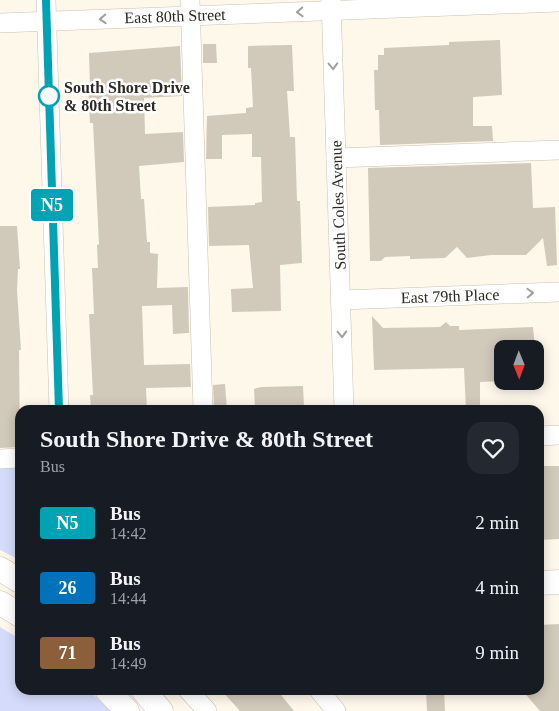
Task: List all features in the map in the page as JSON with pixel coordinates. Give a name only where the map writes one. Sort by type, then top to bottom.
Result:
[{"type":"main road","points":[[0,569],[15,578]]},
{"type":"main road","points":[[544,583],[559,582]]},
{"type":"main road","points":[[0,603],[15,612]]},
{"type":"main road","points":[[112,695],[127,711]]},
{"type":"main road","points":[[147,695],[161,711]]},
{"type":"street","points":[[46,0],[59,405]]},
{"type":"street","name":"East 80th Street","points":[[0,22],[46,21],[190,8],[559,2]]},
{"type":"street","name":"South Coles Avenue","points":[[331,5],[344,405]]},
{"type":"street","points":[[190,8],[203,405]]},
{"type":"street","points":[[336,158],[559,150]]},
{"type":"street","name":"East 79th Place","points":[[341,300],[559,292]]},
{"type":"street","points":[[544,436],[559,435]]},
{"type":"street","points":[[0,459],[15,458]]},
{"type":"street","points":[[192,695],[206,711]]},
{"type":"street","points":[[323,695],[336,711]]},
{"type":"shaded area","points":[[15,465],[15,558],[0,550],[0,466]]},
{"type":"shaded area","points":[[0,627],[15,636],[15,695],[94,695],[112,711],[0,711]]},
{"type":"building","points":[[500,40],[502,95],[473,97],[473,126],[492,126],[493,141],[380,145],[379,110],[375,110],[374,70],[378,70],[378,55],[384,55],[384,48],[449,45],[449,42]]},
{"type":"building","points":[[203,44],[216,44],[217,63],[203,63]]},
{"type":"building","points":[[292,45],[294,91],[287,91],[290,137],[295,137],[297,201],[300,201],[302,263],[280,265],[281,311],[232,312],[231,289],[253,288],[249,245],[209,246],[208,207],[255,205],[255,203],[262,202],[261,157],[252,157],[252,134],[222,135],[222,159],[206,159],[207,116],[246,113],[246,108],[253,107],[251,68],[248,68],[248,46]]},
{"type":"building","points":[[180,46],[182,96],[144,98],[145,134],[183,132],[184,162],[139,166],[141,199],[144,199],[147,242],[150,242],[150,253],[158,254],[157,288],[188,287],[189,333],[173,334],[172,305],[142,306],[144,365],[190,364],[191,387],[146,388],[147,405],[91,405],[90,395],[93,395],[89,314],[94,314],[92,268],[98,268],[97,245],[99,244],[93,123],[90,123],[88,86],[90,86],[89,53]]},
{"type":"building","points":[[531,163],[533,208],[555,207],[557,265],[547,266],[543,238],[526,255],[491,255],[467,258],[457,247],[445,258],[410,259],[410,256],[385,257],[381,261],[370,261],[368,168]]},
{"type":"building","points":[[0,226],[17,226],[20,269],[18,269],[17,290],[21,350],[19,350],[20,405],[15,405],[15,447],[0,448]]},
{"type":"building","points":[[372,316],[383,328],[440,327],[446,322],[450,326],[459,326],[459,330],[533,327],[534,340],[494,340],[494,381],[480,382],[480,405],[466,405],[464,368],[374,370]]},
{"type":"building","points":[[225,384],[227,405],[214,405],[213,385]]},
{"type":"building","points":[[303,386],[304,405],[255,405],[254,389],[261,387]]},
{"type":"building","points":[[544,466],[559,466],[559,539],[544,540]]},
{"type":"building","points":[[559,624],[559,711],[540,711],[526,695],[544,695],[544,625]]},
{"type":"building","points":[[226,695],[281,695],[294,711],[240,711]]},
{"type":"building","points":[[426,695],[444,695],[445,711],[427,711]]},
{"type":"bus line","name":"N5","points":[[46,0],[59,405]]},
{"type":"place","name":"South Shore Drive & 80th Street","points":[[49,96]]}]
